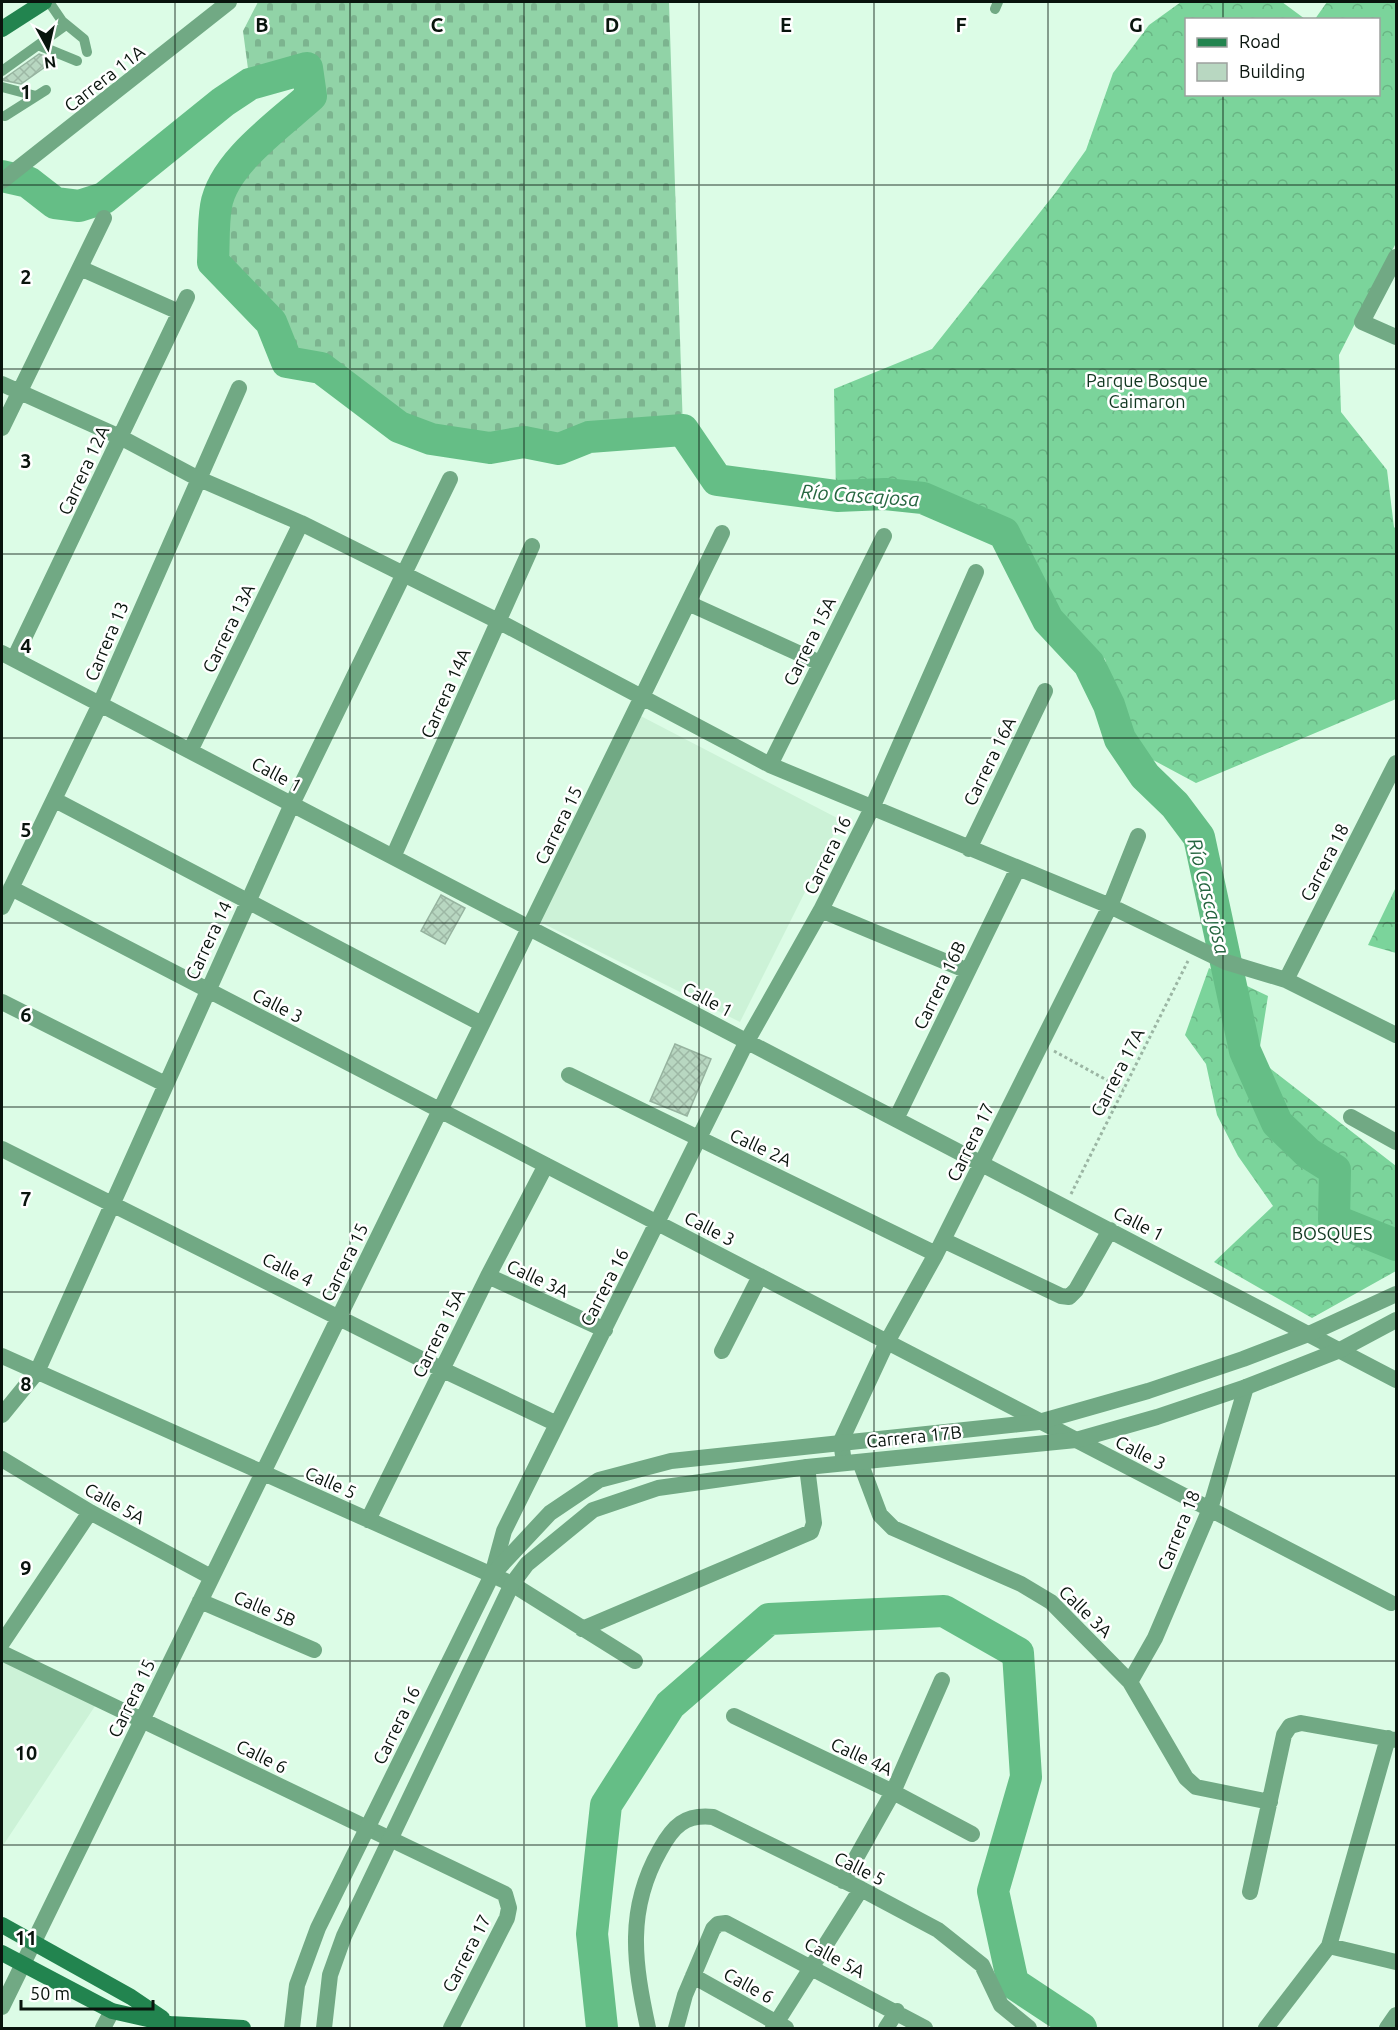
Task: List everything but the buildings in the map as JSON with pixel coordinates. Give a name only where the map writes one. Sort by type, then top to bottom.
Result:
[{"type":"main road","points":[[2,29],[44,2]]},
{"type":"main road","points":[[2,1925],[131,1997],[172,2026]]},
{"type":"main road","points":[[2,1953],[112,2011],[172,2026],[243,2028]]},
{"type":"street","name":"Carrera 11A","points":[[2,182],[229,2]]},
{"type":"street","points":[[2,428],[104,218]]},
{"type":"street","points":[[1396,257],[1362,322],[1396,337]]},
{"type":"street","name":"Carrera 12A","points":[[8,656],[120,437],[183,305],[80,268]]},
{"type":"street","points":[[2,384],[120,437],[197,478],[301,523],[498,621],[770,765],[1110,906],[1194,949],[1226,962],[1286,980],[1396,1035]]},
{"type":"street","name":"Carrera 13","points":[[2,907],[8,880],[55,800],[100,704],[197,478],[239,388]]},
{"type":"street","name":"Carrera 14","points":[[2,1415],[37,1371],[292,804],[450,479]]},
{"type":"street","name":"Carrera 13A","points":[[190,751],[301,523]]},
{"type":"street","name":"Carrera 15","points":[[2,2007],[722,533]]},
{"type":"street","name":"Carrera 15A","points":[[770,765],[884,536]]},
{"type":"street","name":"Carrera 14A","points":[[393,856],[532,546]]},
{"type":"street","name":"Carrera 16","points":[[292,2028],[297,1984],[318,1928],[492,1575],[504,1531],[747,1041],[821,910],[872,808],[976,572]]},
{"type":"street","points":[[688,603],[820,663]]},
{"type":"street","name":"Calle 1","points":[[8,656],[1311,1333],[1396,1380]]},
{"type":"street","name":"Carrera 16A","points":[[969,849],[1045,691]]},
{"type":"street","name":"Carrera 18","points":[[1286,980],[1396,763]]},
{"type":"street","points":[[55,800],[482,1024]]},
{"type":"street","name":"Carrera 17","points":[[841,1441],[887,1342],[939,1247],[1110,906],[1138,836]]},
{"type":"street","name":"Carrera 16B","points":[[896,1119],[1018,868]]},
{"type":"street","name":"Calle 3","points":[[8,880],[207,990],[1391,1603]]},
{"type":"street","points":[[821,910],[968,971]]},
{"type":"street","points":[[2,1002],[165,1084]]},
{"type":"street","name":"Calle 2A","points":[[569,1075],[698,1139],[939,1247],[1061,1296],[1069,1297],[1076,1290],[1110,1230]]},
{"type":"street","points":[[1351,1117],[1396,1142]]},
{"type":"street","name":"Calle 4","points":[[2,1149],[441,1369],[557,1424]]},
{"type":"street","name":"Carrera 15A","points":[[368,1520],[441,1369],[546,1165]]},
{"type":"street","name":"Calle 3A","points":[[488,1276],[604,1330]]},
{"type":"street","points":[[722,1351],[760,1276]]},
{"type":"street","name":"Carrera 17B","points":[[492,1575],[550,1513],[599,1480],[671,1461],[841,1441],[1039,1422],[1159,1388],[1311,1333],[1396,1294]]},
{"type":"street","name":"Carrera 17B","points":[[512,1584],[527,1564],[594,1510],[658,1488],[807,1467],[1076,1440],[1157,1417],[1246,1387],[1340,1350],[1391,1323]]},
{"type":"street","name":"Calle 5","points":[[2,1356],[512,1584],[635,1661]]},
{"type":"street","name":"Carrera 18","points":[[1130,1682],[1155,1638],[1210,1509],[1246,1387]]},
{"type":"street","points":[[841,1441],[852,1462]]},
{"type":"street","name":"Calle 5A","points":[[2,1460],[90,1512],[212,1577]]},
{"type":"street","name":"Calle 3A","points":[[852,1462],[880,1515],[893,1528],[1036,1592],[1051,1602],[1130,1682],[1186,1778],[1196,1787],[1270,1802]]},
{"type":"street","points":[[582,1629],[811,1532],[814,1523],[807,1467]]},
{"type":"street","points":[[2,1643],[90,1512]]},
{"type":"street","points":[[324,2028],[334,1965],[344,1936],[512,1584]]},
{"type":"street","name":"Calle 5B","points":[[200,1601],[314,1650]]},
{"type":"street","name":"Calle 6","points":[[2,1653],[505,1894]]},
{"type":"street","points":[[843,1881],[893,1792],[942,1680]]},
{"type":"street","name":"Calle 4A","points":[[734,1716],[893,1792],[972,1834]]},
{"type":"street","points":[[1251,1892],[1284,1735],[1290,1726],[1301,1723],[1392,1739],[1329,1946],[1310,1974],[1266,2028]]},
{"type":"street","name":"Calle 5","points":[[648,2028],[641,1997],[635,1928],[636,1908],[643,1883],[668,1835],[682,1820],[699,1815],[713,1817],[861,1889],[938,1930],[982,1965],[1002,2005],[1029,2028]]},
{"type":"street","points":[[779,2027],[812,1967],[861,1889]]},
{"type":"street","name":"Carrera 17","points":[[451,2028],[507,1918],[509,1908],[505,1894]]},
{"type":"street","name":"Calle 5A","points":[[693,1976],[713,1929],[718,1924],[726,1923],[897,2011],[925,2028]]},
{"type":"street","points":[[1329,1946],[1396,1962]]},
{"type":"street","points":[[676,2028],[693,1976]]},
{"type":"street","name":"Calle 6","points":[[693,1976],[779,2027]]},
{"type":"street","points":[[103,2028],[112,2011]]},
{"type":"street","points":[[886,2028],[897,2011]]},
{"type":"street","points":[[1387,2028],[1396,2015]]},
{"type":"lane","points":[[49,2],[66,24],[84,39],[87,52]]},
{"type":"lane","points":[[2,71],[66,24]]},
{"type":"lane","points":[[38,45],[77,61]]},
{"type":"lane","points":[[2,87],[36,96]]},
{"type":"lane","points":[[5,116],[46,90]]},
{"type":"path","name":"Carrera 17A","points":[[1064,1206],[1194,949]]},
{"type":"path","points":[[1040,1042],[1123,1089]]},
{"type":"shaded area","points":[[633,712],[841,820],[740,1022],[536,920]]},
{"type":"shaded area","points":[[2,1653],[99,1700],[2,1847]]},
{"type":"green space","points":[[258,2],[669,2],[683,430],[589,437],[559,449],[524,442],[490,448],[431,439],[399,427],[321,368],[287,362],[271,322],[213,262],[216,206],[229,174],[254,145],[311,96],[307,68],[250,84],[243,31]]},
{"type":"green space","name":"Parque Bosque Caimaron","points":[[1181,2],[1282,2],[1304,18],[1185,18],[1185,96],[1380,96],[1380,18],[1316,18],[1327,2],[1396,2],[1396,243],[1339,355],[1341,412],[1387,470],[1396,529],[1396,699],[1196,783],[1127,746],[1105,659],[1057,622],[1008,524],[977,517],[925,491],[836,494],[834,389],[932,349],[1056,192],[1086,150],[1113,73],[1149,25]]},
{"type":"green space","points":[[1396,887],[1396,953],[1368,945]]},
{"type":"green space","name":"BOSQUES","points":[[1209,968],[1268,996],[1258,1059],[1396,1166],[1396,1271],[1312,1318],[1214,1262],[1273,1206],[1238,1156],[1217,1115],[1206,1064],[1185,1035]]},
{"type":"waterway","name":"Río Cascajosa","points":[[2,176],[28,182],[55,203],[79,206],[104,198],[223,102],[250,84],[307,68],[311,96],[255,145],[229,175],[221,190],[214,220],[213,262],[271,322],[287,362],[321,368],[399,427],[431,439],[490,448],[524,442],[559,449],[589,437],[683,430],[717,480],[837,496],[885,494],[923,498],[1004,533],[1048,620],[1089,664],[1109,705],[1120,739],[1145,776],[1175,805],[1199,837],[1245,1051],[1277,1123],[1308,1153],[1335,1170],[1334,1220],[1396,1245]]},
{"type":"waterway","points":[[602,2028],[592,1934],[606,1805],[670,1705],[769,1619],[944,1611],[1018,1653],[1026,1777],[993,1891],[1013,1983],[1081,2028]]}]
